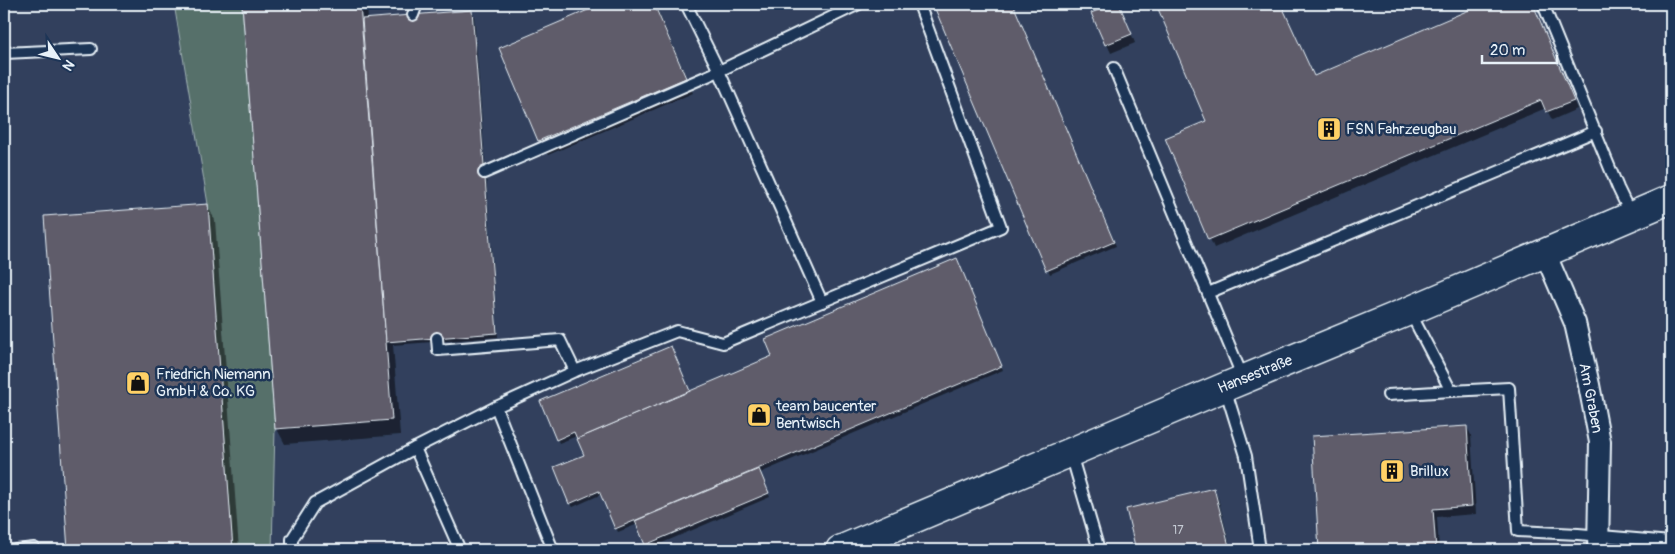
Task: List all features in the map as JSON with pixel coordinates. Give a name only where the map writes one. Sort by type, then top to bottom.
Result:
[{"type":"street","name":"Hansestraße","points":[[840,550],[1671,199]]},
{"type":"street","name":"Am Graben","points":[[1545,253],[1575,323],[1600,442],[1598,543]]},
{"type":"lane","points":[[414,14],[417,4]]},
{"type":"lane","points":[[686,4],[720,71],[822,302]]},
{"type":"lane","points":[[484,173],[720,71],[859,4]]},
{"type":"lane","points":[[292,550],[292,539],[315,503],[414,448],[496,407],[575,371],[677,331],[723,343],[1000,227],[919,4]]},
{"type":"lane","points":[[1543,4],[1631,216]]},
{"type":"lane","points":[[4,53],[91,49]]},
{"type":"lane","points":[[1114,68],[1208,293],[1234,383],[1260,550]]},
{"type":"lane","points":[[1208,293],[1596,131]]},
{"type":"lane","points":[[1409,311],[1451,391]]},
{"type":"lane","points":[[437,338],[438,350],[560,340],[575,371]]},
{"type":"lane","points":[[1388,395],[1509,388],[1518,531],[1578,534],[1598,543],[1658,546],[1671,542]]},
{"type":"lane","points":[[496,407],[553,550]]},
{"type":"lane","points":[[414,448],[460,550]]},
{"type":"lane","points":[[1071,453],[1099,550]]},
{"type":"lane","points":[[16,550],[34,548]]},
{"type":"shaded area","points":[[4,4],[1671,4],[1671,550],[4,550]]},
{"type":"green space","points":[[174,4],[242,4],[275,429],[272,550],[233,550],[208,204]]},
{"type":"building","points":[[242,4],[360,4],[392,420],[275,429]]},
{"type":"building","points":[[602,4],[654,4],[686,78],[538,141],[499,48]]},
{"type":"building","points":[[933,4],[1013,4],[1114,242],[1046,271]]},
{"type":"building","points":[[1113,4],[1119,4],[1132,34],[1105,45],[1091,13]]},
{"type":"building","name":"FSN Fahrzeugbau","points":[[1156,4],[1281,4],[1314,76],[1476,7],[1474,4],[1533,4],[1574,101],[1546,112],[1541,100],[1208,240],[1165,138],[1206,121]]},
{"type":"building","points":[[472,10],[497,333],[386,342],[362,19]]},
{"type":"building","name":"Friedrich Niemann GmbH & Co. KG","points":[[208,204],[233,550],[68,550],[44,216]]},
{"type":"building","name":"team baucenter Bentwisch","points":[[957,258],[1002,366],[615,529],[599,491],[569,504],[554,467],[584,455],[577,439],[772,356],[765,339]]},
{"type":"building","points":[[671,346],[690,391],[577,439],[574,432],[556,440],[540,401]]},
{"type":"building","name":"Brillux","points":[[1467,426],[1472,506],[1433,509],[1436,550],[1319,550],[1312,436]]},
{"type":"building","points":[[759,469],[769,493],[645,545],[635,521]]},
{"type":"building","points":[[1214,488],[1230,550],[1136,550],[1126,509]]},
{"type":"place","name":"FSN Fahrzeugbau","points":[[1329,129]]},
{"type":"place","name":"Friedrich Niemann GmbH & Co. KG","points":[[138,383]]},
{"type":"place","name":"team baucenter Bentwisch","points":[[759,415]]},
{"type":"place","name":"Brillux","points":[[1392,471]]}]
